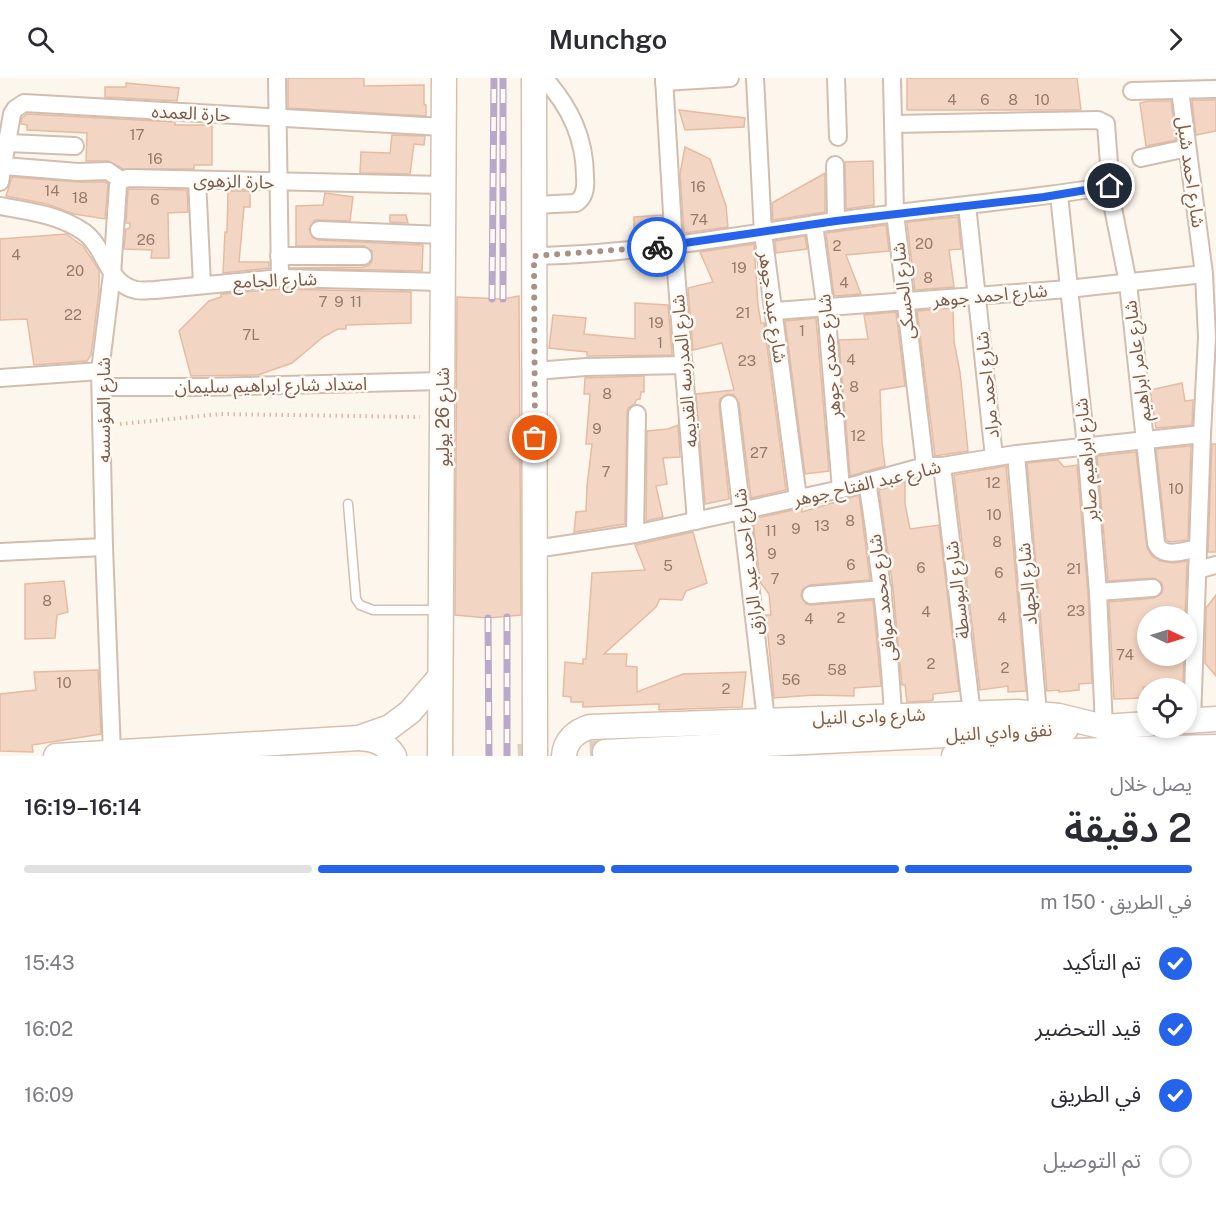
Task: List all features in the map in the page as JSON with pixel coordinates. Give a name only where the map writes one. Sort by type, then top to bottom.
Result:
[{"type":"main road","name":"شارع 26 يوليو","points":[[440,756],[444,78]]},
{"type":"main road","points":[[534,78],[535,756]]},
{"type":"main road","points":[[359,738],[390,727],[410,712],[440,677]]},
{"type":"main road","name":"شارع وادى النيل","points":[[564,756],[568,742],[574,735],[590,726],[1017,712],[1104,726],[1137,724]]},
{"type":"main road","points":[[1197,720],[1216,719]]},
{"type":"main road","name":"نفق وادي النيل","points":[[605,753],[1104,726]]},
{"type":"main road","points":[[56,756],[359,738],[375,739],[389,748],[394,756]]},
{"type":"main road","points":[[1101,756],[1128,749],[1199,751]]},
{"type":"main road","name":"نفق وادي النيل","points":[[954,756],[1128,749]]},
{"type":"street","points":[[277,78],[280,279]]},
{"type":"street","points":[[534,205],[576,203],[586,188],[582,142],[573,118],[561,98],[544,78]]},
{"type":"street","points":[[664,80],[730,78]]},
{"type":"street","name":"شارع عبده جوهر","points":[[755,78],[763,233],[798,498]]},
{"type":"street","points":[[836,78],[838,137]]},
{"type":"street","name":"شارع الحسكى","points":[[892,78],[895,213],[925,466]]},
{"type":"street","name":"شارع المدرسه القديمه","points":[[664,80],[674,246],[696,521]]},
{"type":"street","points":[[1132,91],[1216,89]]},
{"type":"street","name":"شارع احمد شبل","points":[[1180,90],[1204,274],[1207,337],[1191,678]]},
{"type":"street","name":"حارة العمده","points":[[2,174],[12,114],[24,103],[443,127]]},
{"type":"street","name":"شارع عامر ابراهيم","points":[[894,124],[1098,120],[1106,124],[1110,186],[1128,284],[1156,543],[1158,549],[1165,553],[1198,548]]},
{"type":"street","points":[[8,143],[75,146]]},
{"type":"street","points":[[1141,158],[1187,148]]},
{"type":"street","points":[[835,165],[836,221]]},
{"type":"street","points":[[2,174],[108,171],[121,180],[118,186],[112,274]]},
{"type":"street","name":"حارة الزهوى","points":[[121,180],[128,178],[443,185]]},
{"type":"street","points":[[197,180],[202,284]]},
{"type":"street","points":[[534,256],[674,246],[814,224],[1059,195],[1110,186]]},
{"type":"street","name":"شارع ابراهيم صابر","points":[[1059,195],[1086,446],[1098,592],[1104,726]]},
{"type":"street","name":"شارع احمد مراد","points":[[967,205],[994,457]]},
{"type":"street","points":[[0,206],[60,219],[82,231],[91,237],[103,254],[112,274]]},
{"type":"street","name":"شارع حمدى جوهر","points":[[814,224],[825,308],[841,489]]},
{"type":"street","points":[[319,230],[443,235]]},
{"type":"street","points":[[279,256],[363,256]]},
{"type":"street","name":"شارع الجامع","points":[[112,274],[124,285],[136,290],[280,279],[442,282]]},
{"type":"street","name":"شارع المؤسسه","points":[[112,274],[100,379],[112,753]]},
{"type":"street","name":"شارع احمد جوهر","points":[[775,311],[1128,284],[1204,274]]},
{"type":"street","points":[[535,371],[586,367],[684,365]]},
{"type":"street","name":"امتداد شارع ابراهيم سليمان","points":[[0,378],[100,379],[202,387],[442,381]]},
{"type":"street","name":"شارع احمد عبد الرازق","points":[[729,404],[766,720]]},
{"type":"street","points":[[635,534],[637,414]]},
{"type":"street","name":"شارع عبد الفتاح جوهر","points":[[535,549],[635,534],[841,489],[925,466],[942,466],[1016,454],[1202,434]]},
{"type":"street","name":"شارع الجهاد","points":[[1016,454],[1038,714]]},
{"type":"street","name":"شارع البوسطة","points":[[942,466],[972,714]]},
{"type":"street","name":"شارع محمد موافى","points":[[867,481],[883,589],[890,653],[893,715]]},
{"type":"street","points":[[0,552],[104,547]]},
{"type":"street","points":[[1197,570],[1216,565]]},
{"type":"street","points":[[1098,592],[1153,588]]},
{"type":"street","points":[[811,595],[883,589]]},
{"type":"lane","points":[[348,504],[356,599],[360,605],[373,610],[441,610]]},
{"type":"path","points":[[101,426],[221,414],[442,417]]},
{"type":"building","points":[[288,78],[364,78],[364,86],[424,85],[426,116],[288,108]]},
{"type":"building","points":[[907,78],[1077,78],[1081,110],[907,110]]},
{"type":"building","points":[[126,83],[179,88],[177,101],[105,97],[105,87],[126,87]]},
{"type":"building","points":[[1192,100],[1216,100],[1216,131],[1196,135]]},
{"type":"building","points":[[1171,101],[1176,140],[1146,146],[1140,103]]},
{"type":"building","points":[[679,110],[745,118],[744,127],[685,130]]},
{"type":"building","points":[[27,114],[175,122],[175,125],[212,125],[212,165],[194,165],[194,169],[123,169],[108,161],[86,161],[87,133],[27,130],[27,125],[21,124],[22,118]]},
{"type":"building","points":[[392,135],[425,136],[424,145],[414,144],[410,174],[360,173],[361,152],[390,153]]},
{"type":"building","points":[[685,147],[710,159],[726,206],[728,227],[684,233],[680,174]]},
{"type":"building","points":[[873,161],[874,205],[846,209],[845,162]]},
{"type":"building","points":[[825,173],[825,212],[773,220],[772,203]]},
{"type":"building","points":[[12,177],[105,182],[108,184],[105,219],[74,214],[47,204],[6,196]]},
{"type":"building","points":[[128,189],[187,190],[188,212],[168,213],[169,258],[151,258],[152,250],[124,249],[126,229],[130,228],[130,223],[126,223]]},
{"type":"building","points":[[228,191],[250,191],[250,207],[244,207],[239,262],[269,262],[269,268],[223,273]]},
{"type":"building","points":[[325,193],[353,197],[350,221],[315,220],[309,229],[313,238],[423,245],[422,271],[290,268],[363,267],[372,261],[372,251],[364,246],[296,246],[296,206],[323,205]]},
{"type":"building","points":[[390,215],[406,215],[408,223],[390,222]]},
{"type":"building","points":[[662,215],[663,236],[634,239],[634,217]]},
{"type":"building","points":[[958,217],[961,249],[949,250],[954,287],[915,290],[907,222]]},
{"type":"building","points":[[886,225],[889,251],[846,255],[861,294],[834,296],[826,233]]},
{"type":"building","points":[[66,234],[83,246],[99,270],[99,291],[91,355],[87,361],[34,365],[27,319],[0,320],[0,239]]},
{"type":"building","points":[[805,236],[807,249],[776,253],[775,241]]},
{"type":"building","points":[[754,244],[758,305],[761,323],[764,323],[786,490],[751,498],[739,403],[734,395],[727,394],[720,399],[719,405],[729,499],[705,504],[696,394],[734,390],[722,343],[693,350],[688,288],[713,282],[700,252]]},
{"type":"building","points":[[280,289],[411,292],[411,323],[346,325],[346,329],[338,329],[323,337],[292,363],[258,375],[191,376],[179,331],[209,301],[221,297],[221,294]]},
{"type":"building","points":[[519,296],[521,615],[488,618],[455,615],[457,297],[503,299]]},
{"type":"building","points":[[635,303],[668,305],[672,355],[587,356],[587,352],[549,348],[553,315],[586,318],[584,334],[635,339]]},
{"type":"building","points":[[953,308],[954,342],[960,372],[968,451],[935,456],[917,311]]},
{"type":"building","points":[[896,312],[905,386],[880,390],[885,466],[850,476],[839,340],[868,339],[864,315]]},
{"type":"building","points":[[816,318],[829,471],[805,474],[785,321]]},
{"type":"building","points":[[644,376],[644,392],[641,392],[640,399],[636,400],[635,404],[628,408],[627,414],[625,524],[574,532],[576,512],[586,511],[592,444],[586,444],[590,394],[584,394],[585,378]]},
{"type":"building","points":[[1182,383],[1185,401],[1193,400],[1192,425],[1156,428],[1150,390]]},
{"type":"building","points":[[678,425],[680,457],[663,458],[667,484],[656,486],[663,517],[646,521],[647,431],[668,429]]},
{"type":"building","points":[[1212,444],[1216,444],[1216,552],[1208,552]]},
{"type":"building","points":[[1191,446],[1188,540],[1170,542],[1166,540],[1156,449]]},
{"type":"building","points":[[1136,452],[1147,548],[1152,556],[1160,561],[1174,563],[1187,561],[1185,606],[1137,606],[1137,666],[1184,666],[1183,678],[1137,678],[1137,698],[1114,699],[1109,602],[1154,598],[1162,593],[1163,588],[1161,582],[1153,578],[1108,581],[1097,456]]},
{"type":"building","points":[[1058,460],[1064,467],[1077,465],[1088,593],[1092,683],[1079,684],[1079,690],[1059,692],[1059,690],[1047,691],[1027,463]]},
{"type":"building","points":[[1006,466],[1026,691],[1008,692],[1008,686],[980,690],[954,475]]},
{"type":"building","points":[[905,482],[905,504],[910,529],[939,525],[959,691],[933,694],[933,700],[927,701],[907,702],[905,685],[902,685],[893,588],[879,490]]},
{"type":"building","points":[[859,495],[870,580],[810,585],[802,590],[801,596],[806,604],[811,605],[873,600],[881,686],[854,688],[854,696],[814,695],[774,698],[766,615],[771,615],[769,594],[760,582],[753,519],[802,508],[802,512]]},
{"type":"building","points":[[693,532],[707,583],[686,591],[682,600],[660,599],[656,607],[604,654],[627,654],[626,666],[637,667],[637,692],[683,674],[746,672],[742,707],[659,710],[659,704],[583,707],[583,702],[571,702],[571,697],[563,696],[565,662],[583,664],[583,659],[586,659],[592,573],[645,570],[635,545]]},
{"type":"building","points":[[64,581],[68,612],[57,615],[55,638],[25,639],[25,584]]},
{"type":"building","points":[[1216,595],[1216,676],[1205,663],[1206,608]]},
{"type":"building","points":[[98,670],[101,734],[32,745],[33,752],[0,751],[0,694],[36,690],[34,672]]},
{"type":"tunnel","points":[[518,756],[605,752]]},
{"type":"railway","points":[[492,299],[494,78]]},
{"type":"railway","points":[[503,78],[503,299]]},
{"type":"railway","points":[[507,617],[507,756]]},
{"type":"railway","points":[[488,618],[489,756]]},
{"type":"way so far","points":[[535,438],[534,256],[657,247]]},
{"type":"route","points":[[657,247],[895,213],[1044,197],[1110,186]]}]
